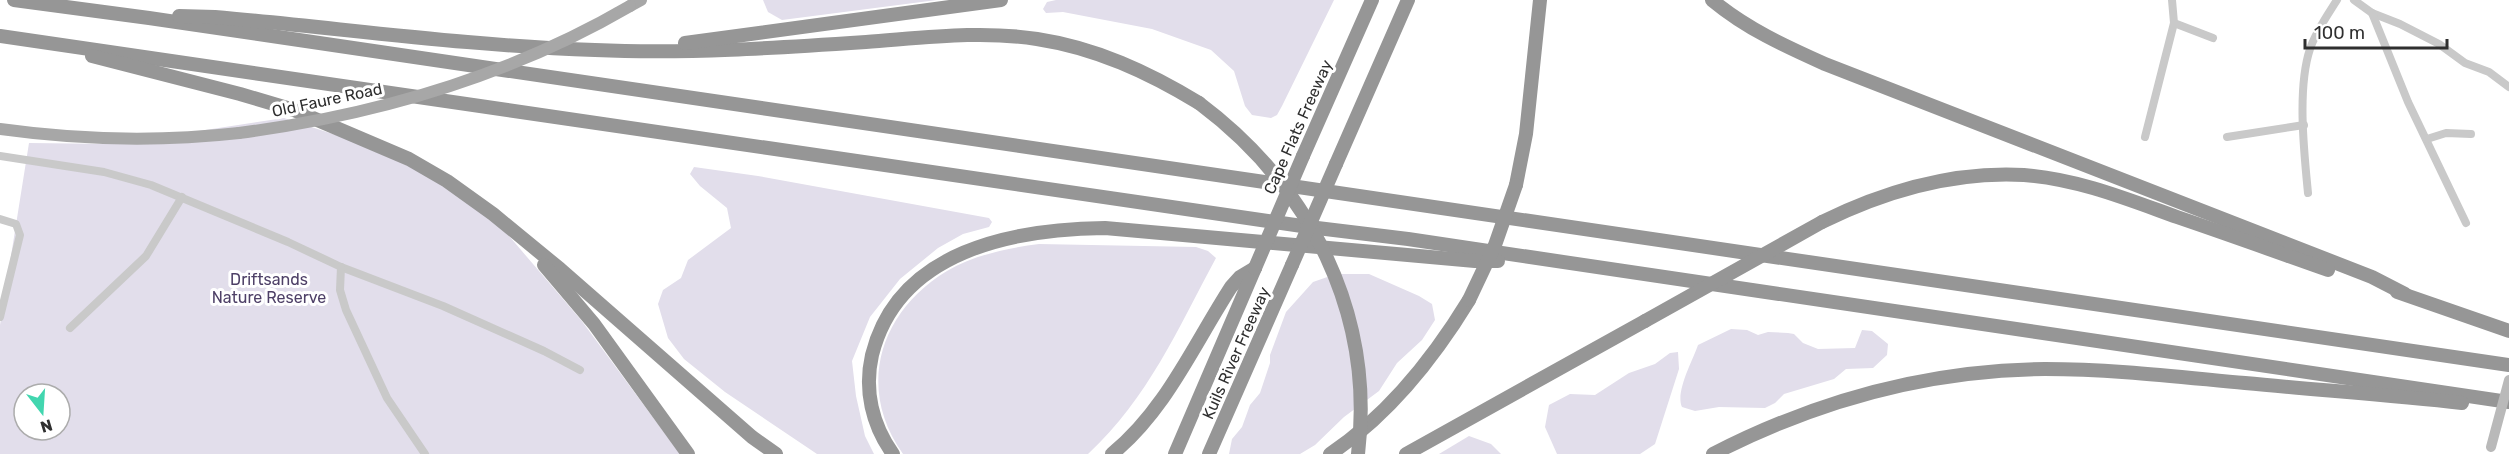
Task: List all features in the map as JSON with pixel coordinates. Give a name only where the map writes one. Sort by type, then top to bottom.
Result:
[{"type":"highway","points":[[14,0],[2509,364]]},
{"type":"highway","points":[[644,50],[1001,0]]},
{"type":"highway","name":"Cape Flats Freeway","points":[[1255,268],[1372,0]]},
{"type":"highway","name":"Kuils River Freeway","points":[[1209,454],[1408,0]]},
{"type":"highway","points":[[1330,454],[1385,409],[1429,361],[1469,300],[1495,245],[1516,185],[1528,116],[1540,0]]},
{"type":"highway","points":[[1713,0],[1729,14],[1772,40],[1825,64],[2372,277],[2405,294]]},
{"type":"highway","points":[[149,18],[215,17],[519,46],[597,50],[747,50],[987,35],[1035,39],[1079,48],[1124,63],[1156,77],[1199,103],[1243,139],[1269,166],[1290,193],[1324,250],[1347,310],[1354,342],[1360,407],[1358,454]]},
{"type":"highway","points":[[0,36],[2509,402]]},
{"type":"highway","points":[[47,43],[294,110],[365,138],[410,159],[486,208],[560,269],[752,437],[776,454]]},
{"type":"highway","points":[[1406,454],[1822,222],[1885,195],[1944,180],[1999,175],[2049,178],[2099,188],[2365,283],[2405,294],[2509,331]]},
{"type":"highway","points":[[893,454],[878,428],[870,398],[870,365],[874,347],[886,321],[906,293],[925,275],[960,253],[989,242],[1022,233],[1063,228],[1105,228],[1475,261],[1557,262]]},
{"type":"highway","points":[[522,239],[594,324],[688,454]]},
{"type":"highway","points":[[1112,454],[1135,433],[1166,394],[1231,287],[1240,277],[1255,268]]},
{"type":"highway","name":"Kuils River Freeway","points":[[1175,454],[1255,268]]},
{"type":"highway","points":[[1713,454],[1799,415],[1873,392],[1942,378],[2005,371],[2046,369],[2129,373],[2509,409]]},
{"type":"main road","name":"Old Faure Road","points":[[0,129],[110,138],[188,138],[239,133],[328,119],[404,101],[447,87],[539,52],[635,3]]},
{"type":"main road","points":[[2491,447],[2509,380]]},
{"type":"street","points":[[2145,137],[2174,23],[2172,0]]},
{"type":"street","points":[[2308,193],[2302,98],[2305,67],[2314,38],[2337,0]]},
{"type":"street","points":[[2354,0],[2372,12],[2439,44],[2465,63],[2488,72],[2509,87]]},
{"type":"street","points":[[2372,12],[2408,102],[2466,223]]},
{"type":"street","points":[[2174,23],[2213,38]]},
{"type":"street","points":[[2227,137],[2304,125]]},
{"type":"street","points":[[2427,139],[2446,133],[2471,134]]},
{"type":"street","points":[[0,156],[104,172],[151,185],[288,242],[341,267],[443,306],[544,351],[580,370]]},
{"type":"street","points":[[70,328],[146,256],[182,197]]},
{"type":"street","points":[[0,219],[16,224],[21,235],[0,317]]},
{"type":"street","points":[[341,267],[340,290],[346,310],[387,398],[411,430],[425,454]]},
{"type":"green space","points":[[763,0],[937,0],[782,20],[768,12]]},
{"type":"green space","points":[[1056,0],[1334,0],[1282,106],[1277,115],[1271,118],[1252,115],[1245,106],[1234,71],[1211,50],[1152,29],[1063,12],[1046,13],[1043,9],[1047,2]]},
{"type":"green space","name":"Driftsands Nature Reserve","points":[[284,118],[400,156],[485,208],[581,320],[680,454],[0,454],[0,325],[29,143],[114,144]]},
{"type":"green space","points":[[694,167],[758,176],[989,218],[992,222],[989,227],[963,234],[938,248],[900,279],[870,317],[852,361],[856,396],[865,436],[874,454],[817,454],[725,392],[684,359],[668,338],[658,304],[663,290],[681,278],[688,260],[731,228],[727,208],[700,186],[690,174]]},
{"type":"green space","points":[[1039,244],[1196,247],[1208,251],[1216,258],[1145,386],[1109,432],[1088,454],[903,454],[889,429],[880,403],[878,378],[882,353],[891,330],[905,308],[924,288],[957,265],[992,253]]},
{"type":"green space","points":[[1336,274],[1369,274],[1419,296],[1432,304],[1435,320],[1422,340],[1397,363],[1379,391],[1344,417],[1315,445],[1300,454],[1229,454],[1232,439],[1242,427],[1250,405],[1260,393],[1270,363],[1270,355],[1286,312],[1313,282]]},
{"type":"green space","points":[[1731,329],[1747,330],[1758,335],[1768,332],[1794,334],[1803,343],[1818,349],[1855,348],[1862,330],[1872,331],[1888,344],[1887,355],[1873,368],[1846,369],[1834,379],[1784,394],[1775,403],[1765,408],[1719,407],[1695,411],[1682,407],[1680,401],[1685,376],[1698,345]]},
{"type":"green space","points":[[1678,352],[1679,369],[1655,444],[1640,454],[1557,454],[1545,427],[1549,405],[1570,394],[1595,395],[1629,373],[1655,364],[1670,353]]},
{"type":"green space","points":[[1469,436],[1491,444],[1501,454],[1439,454]]}]
